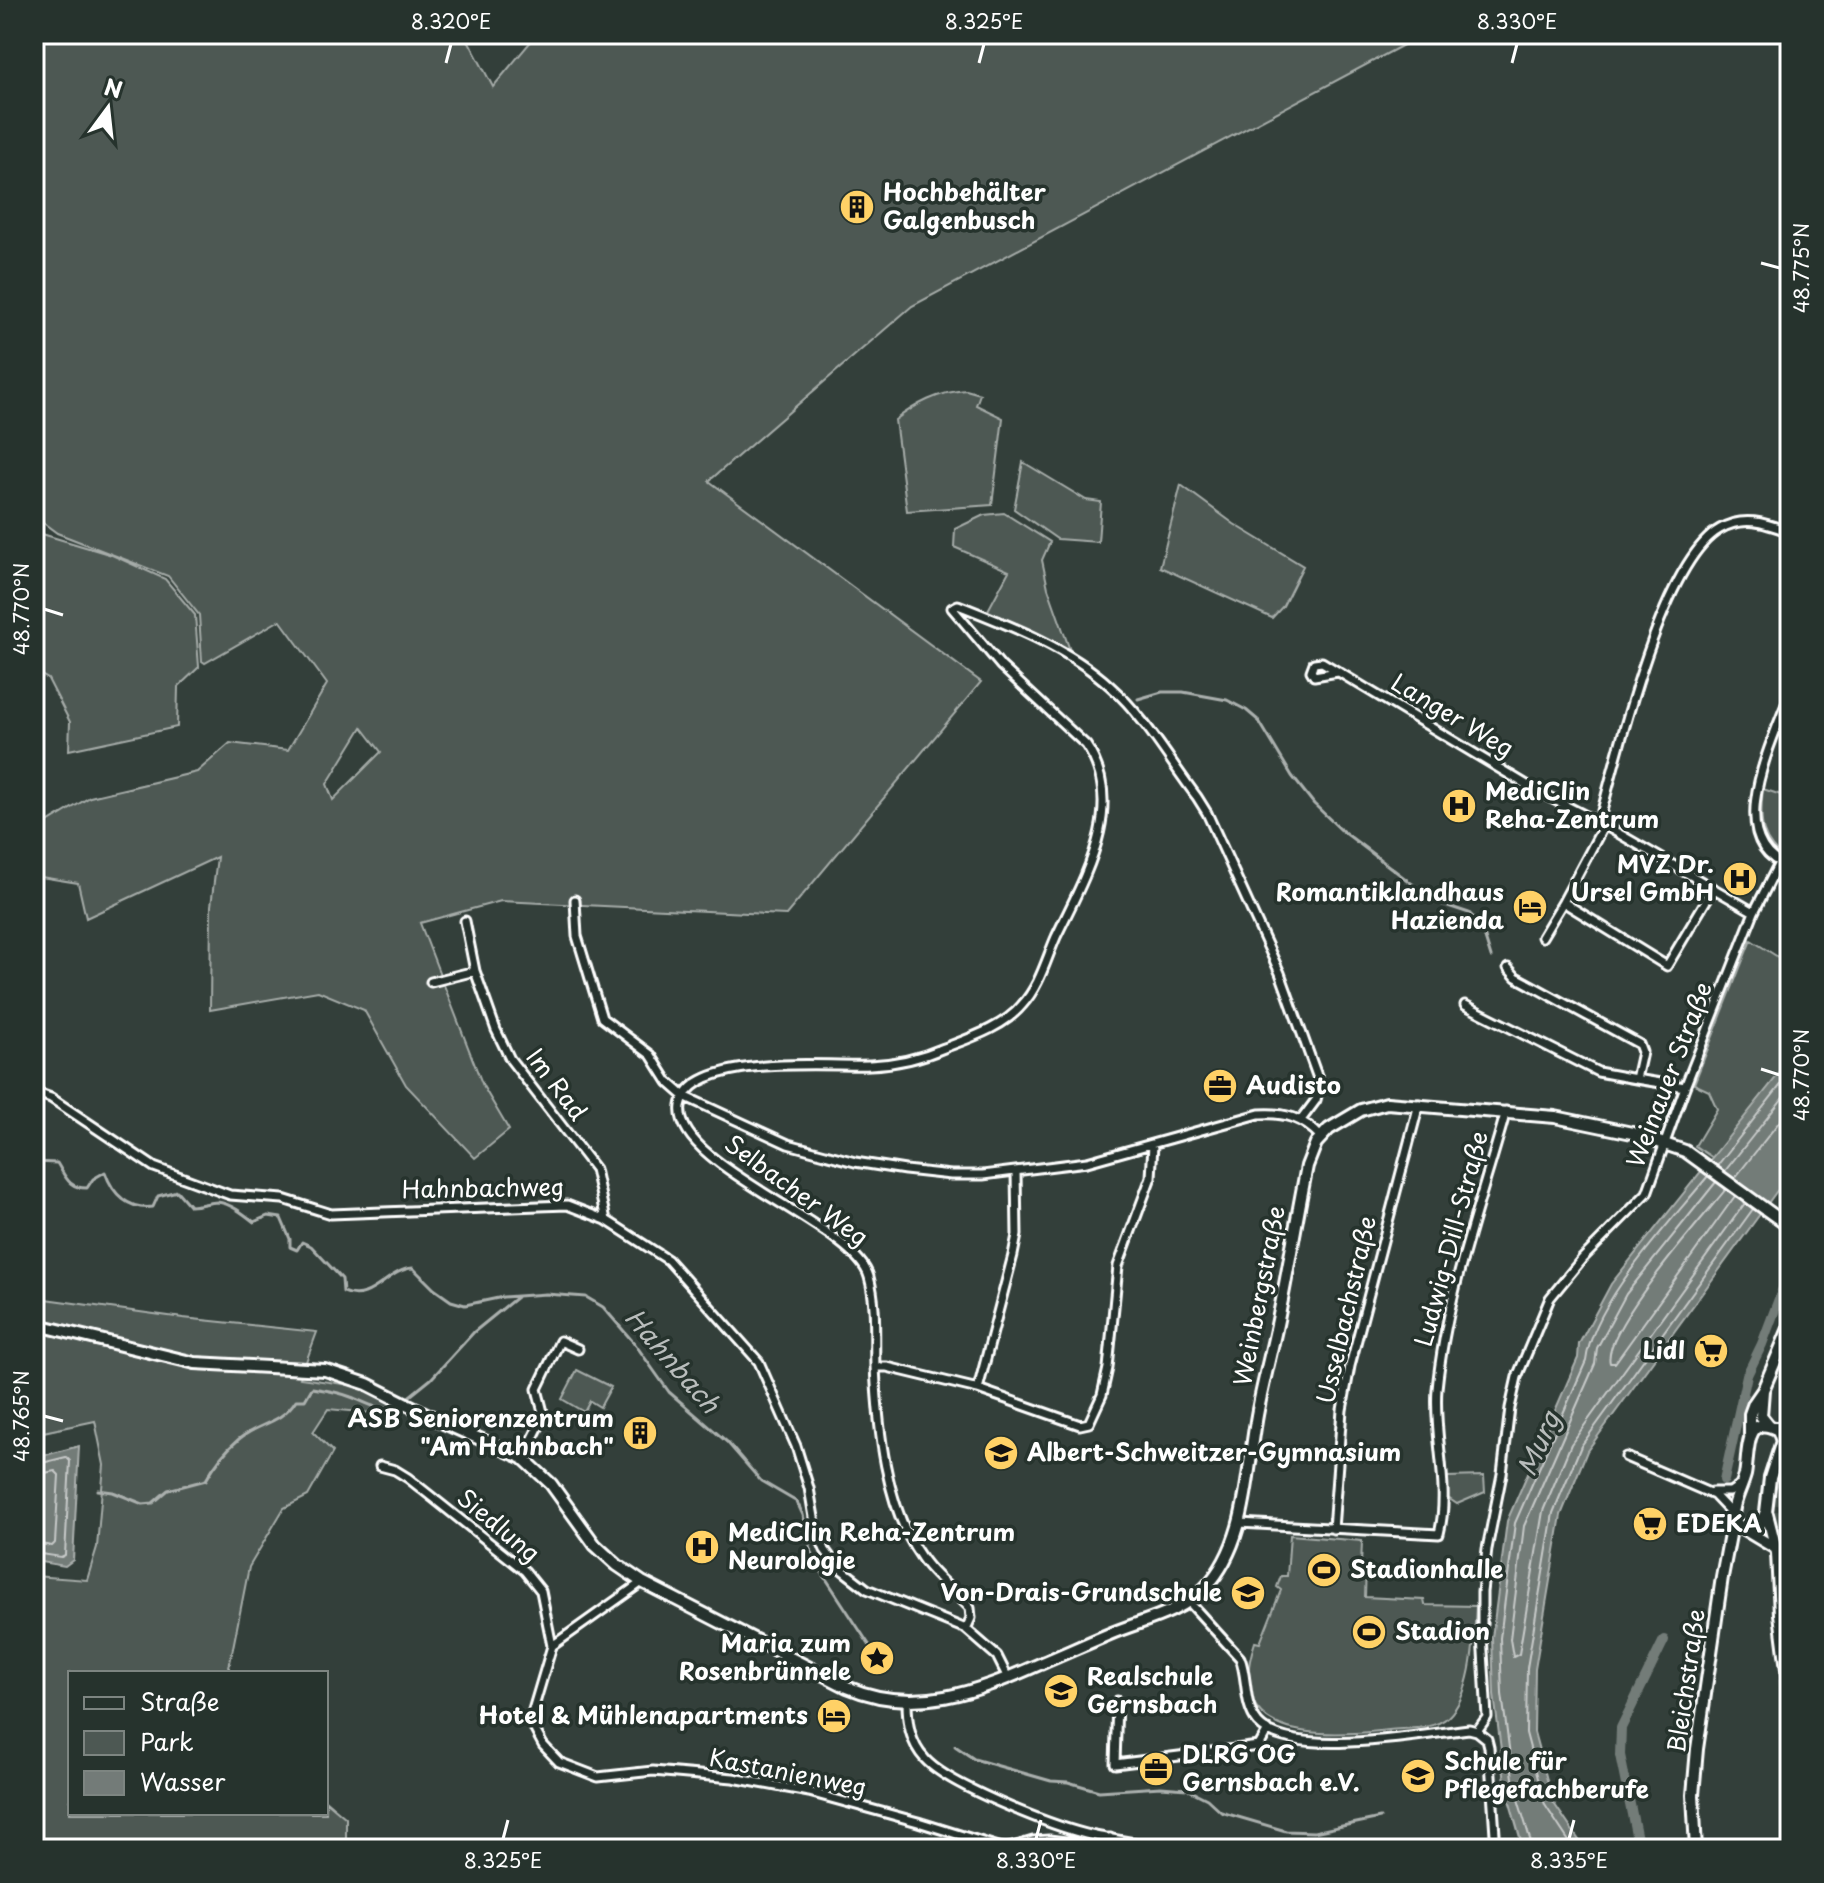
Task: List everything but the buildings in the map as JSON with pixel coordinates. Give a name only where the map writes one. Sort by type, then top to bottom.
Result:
[{"type":"street","points":[[1542,937],[1602,823],[1624,727],[1644,664],[1677,584],[1691,560],[1708,538],[1731,524],[1754,521],[1790,532]]},
{"type":"street","points":[[1301,1120],[1316,1100],[1320,1084],[1280,973],[1197,797],[1146,726],[1110,686],[1074,659],[1039,640],[958,605],[952,608],[1001,666],[1086,745],[1094,756],[1104,792],[1094,852],[1034,988],[1011,1016],[986,1030],[921,1056],[870,1065],[782,1065],[741,1069],[700,1081],[684,1096],[788,1144],[840,1159],[951,1175],[1016,1172],[1087,1162],[1259,1114],[1285,1114],[1301,1120],[1321,1137],[1361,1110],[1387,1103],[1506,1111],[1592,1123],[1666,1143],[1698,1160],[1790,1227]]},
{"type":"street","name":"Langer Weg","points":[[1338,672],[1537,791],[1602,823],[1754,912]]},
{"type":"street","points":[[1790,694],[1763,771],[1753,817],[1758,839],[1779,863],[1790,867]]},
{"type":"street","name":"Weinauer Straße","points":[[1477,1731],[1487,1717],[1482,1592],[1517,1377],[1550,1298],[1647,1193],[1754,912],[1779,863]]},
{"type":"street","points":[[1563,902],[1667,966],[1713,889]]},
{"type":"street","name":"Selbacher Weg","points":[[575,900],[577,936],[602,1018],[651,1055],[668,1082],[684,1096],[681,1112],[683,1123],[708,1152],[753,1186],[829,1235],[866,1269],[872,1290],[881,1435],[901,1520],[922,1559],[970,1608],[971,1618],[966,1629]]},
{"type":"street","name":"Im Rad","points":[[465,921],[475,971],[496,1030],[510,1059],[595,1169],[606,1220]]},
{"type":"street","points":[[1508,968],[1516,977],[1639,1044],[1642,1052],[1636,1079]]},
{"type":"street","points":[[431,982],[475,971]]},
{"type":"street","name":"Weinauer Straße","points":[[1465,1005],[1598,1072],[1685,1087]]},
{"type":"street","name":"Hahnbachweg","points":[[34,1092],[51,1098],[154,1167],[230,1195],[283,1199],[331,1214],[567,1205],[606,1220],[668,1260],[759,1362],[796,1446],[809,1488],[816,1529],[836,1565],[867,1589],[966,1629],[997,1656],[1008,1678]]},
{"type":"street","name":"Usselbachstraße","points":[[1333,1529],[1342,1410],[1350,1366],[1419,1104]]},
{"type":"street","name":"Ludwig-Dill-Straße","points":[[1333,1529],[1439,1534],[1442,1521],[1437,1394],[1443,1336],[1506,1111]]},
{"type":"street","name":"Weinbergstraße","points":[[34,1324],[195,1363],[298,1367],[347,1376],[523,1458],[551,1484],[595,1545],[642,1582],[870,1696],[907,1701],[959,1695],[1008,1678],[1189,1602],[1204,1589],[1224,1563],[1239,1523],[1252,1439],[1307,1166],[1311,1152],[1321,1137]]},
{"type":"street","points":[[875,1367],[887,1367],[978,1389],[1080,1425],[1089,1423],[1102,1395],[1108,1368],[1118,1266],[1151,1177],[1153,1145]]},
{"type":"street","points":[[978,1389],[1017,1235],[1016,1172]]},
{"type":"street","points":[[1750,1437],[1752,1408],[1763,1390],[1790,1326]]},
{"type":"street","points":[[523,1458],[544,1416],[537,1389],[560,1341],[578,1349]]},
{"type":"street","points":[[1763,1390],[1761,1416],[1780,1433],[1782,1445]]},
{"type":"street","points":[[1750,1437],[1756,1428],[1782,1425],[1790,1415]]},
{"type":"street","points":[[1790,1434],[1782,1445],[1770,1478],[1766,1512],[1775,1545],[1790,1693]]},
{"type":"street","name":"Bleichstraße","points":[[1696,1849],[1693,1795],[1697,1749],[1732,1516],[1744,1478],[1750,1437]]},
{"type":"street","points":[[1626,1457],[1718,1497],[1745,1529],[1790,1557],[1779,1576]]},
{"type":"street","name":"Siedlung","points":[[380,1466],[408,1478],[525,1571],[541,1591],[552,1646]]},
{"type":"street","points":[[1706,1491],[1730,1492],[1738,1488],[1744,1478]]},
{"type":"street","points":[[1745,1529],[1759,1526],[1766,1512]]},
{"type":"street","points":[[1239,1523],[1333,1529]]},
{"type":"street","points":[[552,1646],[642,1582]]},
{"type":"street","points":[[1189,1602],[1240,1658],[1254,1715],[1268,1730],[1298,1740],[1368,1742],[1469,1729],[1487,1739],[1496,1849]]},
{"type":"street","name":"Kastanienweg","points":[[552,1646],[533,1710],[535,1730],[543,1745],[559,1762],[598,1777],[653,1771],[733,1778],[809,1792],[1006,1849]]},
{"type":"street","points":[[907,1701],[907,1719],[912,1738],[923,1757],[939,1773],[1050,1822],[1158,1849]]},
{"type":"street","points":[[1117,1701],[1115,1764],[1259,1746],[1268,1730]]},
{"type":"street","points":[[1006,1849],[1049,1840],[1099,1846],[1110,1838]]},
{"type":"green space","points":[[46,34],[465,34],[493,87],[537,34],[1424,34],[912,306],[709,481],[981,682],[786,915],[501,901],[420,923],[483,1086],[509,1130],[475,1158],[406,1085],[364,1010],[318,991],[210,1010],[211,906],[217,857],[86,918],[78,883],[34,876],[34,844],[41,827],[90,797],[197,772],[230,743],[288,750],[327,684],[280,620],[205,663],[202,661],[199,615],[168,576],[57,533],[34,516],[34,61]],"holes":[[[362,727],[381,752],[333,800],[327,784]]]},
{"type":"green space","points":[[966,390],[980,394],[976,405],[1003,418],[992,505],[907,511],[895,420],[928,400]]},
{"type":"green space","points":[[1023,462],[1086,500],[1101,502],[1098,542],[1057,539],[1014,509]]},
{"type":"green space","points":[[1181,485],[1234,524],[1303,566],[1283,606],[1272,618],[1160,567]]},
{"type":"green space","points":[[1004,513],[1050,542],[1042,560],[1048,588],[1072,656],[986,614],[1009,571],[954,547],[955,529],[984,515]]},
{"type":"green space","points":[[34,525],[40,525],[40,538],[42,534],[112,555],[165,579],[195,615],[199,667],[178,687],[177,727],[69,750],[70,722],[48,679],[34,671]]},
{"type":"green space","points":[[1763,789],[1790,798],[1790,863],[1773,847],[1764,831],[1761,812]]},
{"type":"green space","points":[[1751,940],[1778,957],[1790,955],[1790,1060],[1713,1158],[1695,1146],[1717,1109],[1709,1091],[1694,1084]]},
{"type":"green space","points":[[38,1298],[317,1332],[300,1378],[372,1388],[392,1402],[383,1414],[328,1409],[313,1432],[333,1452],[308,1496],[284,1508],[249,1567],[228,1671],[68,1671],[68,1815],[328,1815],[328,1803],[346,1818],[346,1849],[34,1849],[34,1576],[87,1580],[97,1547],[104,1465],[95,1421],[34,1434],[34,1301]]},
{"type":"green space","points":[[577,1370],[611,1387],[600,1407],[590,1401],[584,1412],[562,1399]]},
{"type":"green space","points":[[1484,1476],[1485,1492],[1457,1504],[1448,1498],[1447,1477]]},
{"type":"green space","name":"Stadion","points":[[1290,1535],[1362,1541],[1361,1566],[1366,1566],[1365,1597],[1424,1600],[1425,1605],[1476,1606],[1467,1680],[1463,1694],[1448,1717],[1420,1728],[1335,1734],[1284,1726],[1265,1716],[1252,1699],[1248,1675],[1255,1642],[1260,1643],[1281,1590],[1277,1587],[1281,1576],[1287,1576]]},
{"type":"water","points":[[1790,1060],[1790,1173],[1587,1451],[1561,1515],[1535,1669],[1534,1732],[1553,1802],[1585,1849],[1527,1849],[1521,1841],[1506,1789],[1494,1695],[1492,1638],[1507,1521],[1578,1358],[1579,1344],[1611,1284]]},
{"type":"water","points":[[79,1446],[73,1560],[65,1566],[34,1561],[34,1458]]},
{"type":"waterway","points":[[1138,699],[1162,692],[1183,692],[1227,700],[1246,710],[1259,721],[1292,776],[1314,804],[1340,829],[1436,902],[1469,913],[1481,925],[1491,957]]},
{"type":"waterway","name":"Hahnbach","points":[[34,1162],[57,1163],[68,1181],[81,1188],[87,1188],[93,1179],[105,1172],[117,1194],[136,1206],[153,1207],[158,1196],[177,1191],[190,1206],[217,1202],[232,1207],[254,1222],[268,1216],[281,1218],[290,1247],[297,1250],[302,1242],[311,1246],[342,1279],[343,1292],[353,1295],[371,1290],[395,1274],[413,1268],[434,1289],[451,1301],[465,1305],[503,1297],[546,1294],[586,1297],[603,1307],[635,1344],[669,1392],[727,1442],[761,1481],[797,1502],[819,1568],[870,1646]]},
{"type":"waterway","points":[[1777,1173],[1790,1213]]},
{"type":"waterway","points":[[1724,1480],[1747,1375],[1762,1344],[1790,1261]]},
{"type":"waterway","points":[[405,1400],[431,1379],[474,1332],[517,1297]]},
{"type":"waterway","points":[[98,1490],[113,1492],[143,1504],[153,1503],[168,1490],[206,1480],[239,1439],[276,1419],[296,1400],[305,1400],[312,1388],[342,1394],[375,1407],[390,1408]]},
{"type":"waterway","points":[[1639,1849],[1620,1755],[1621,1728],[1664,1640]]},
{"type":"waterway","name":"Hahnbach","points":[[955,1746],[974,1759],[1099,1791],[1161,1787],[1187,1789],[1207,1799],[1221,1812],[1286,1831],[1314,1832],[1380,1818]]},
{"type":"tunnel","points":[[1774,1541],[1782,1459],[1790,1430]]},
{"type":"tunnel","points":[[1784,1679],[1790,1726]]},
{"type":"place","name":"Hochbehälter Galgenbusch","points":[[857,207]]},
{"type":"place","name":"MediClin Reha-Zentrum","points":[[1459,806]]},
{"type":"place","name":"MVZ Dr. Ursel GmbH","points":[[1740,879]]},
{"type":"place","name":"Romantiklandhaus Hazienda","points":[[1530,907]]},
{"type":"place","name":"Audisto","points":[[1220,1086]]},
{"type":"place","name":"Lidl","points":[[1711,1351]]},
{"type":"place","name":"ASB Seniorenzentrum \"Am Hahnbach\"","points":[[640,1433]]},
{"type":"place","name":"Albert-Schweitzer-Gymnasium","points":[[1001,1453]]},
{"type":"place","name":"EDEKA","points":[[1650,1524]]},
{"type":"place","name":"MediClin Reha-Zentrum Neurologie","points":[[702,1547]]},
{"type":"place","name":"Stadionhalle","points":[[1324,1570]]},
{"type":"place","name":"Von-Drais-Grundschule","points":[[1248,1593]]},
{"type":"place","name":"Stadion","points":[[1369,1632]]},
{"type":"place","name":"Maria zum Rosenbrünnele","points":[[877,1658]]},
{"type":"place","name":"Realschule Gernsbach","points":[[1061,1691]]},
{"type":"place","name":"Hotel & Mühlenapartments","points":[[834,1716]]},
{"type":"place","name":"DLRG OG Gernsbach e.V.","points":[[1156,1769]]},
{"type":"place","name":"Schule für Pflegefachberufe","points":[[1418,1776]]},
{"type":"water label","name":"Murg","points":[[1539,1444]]}]
